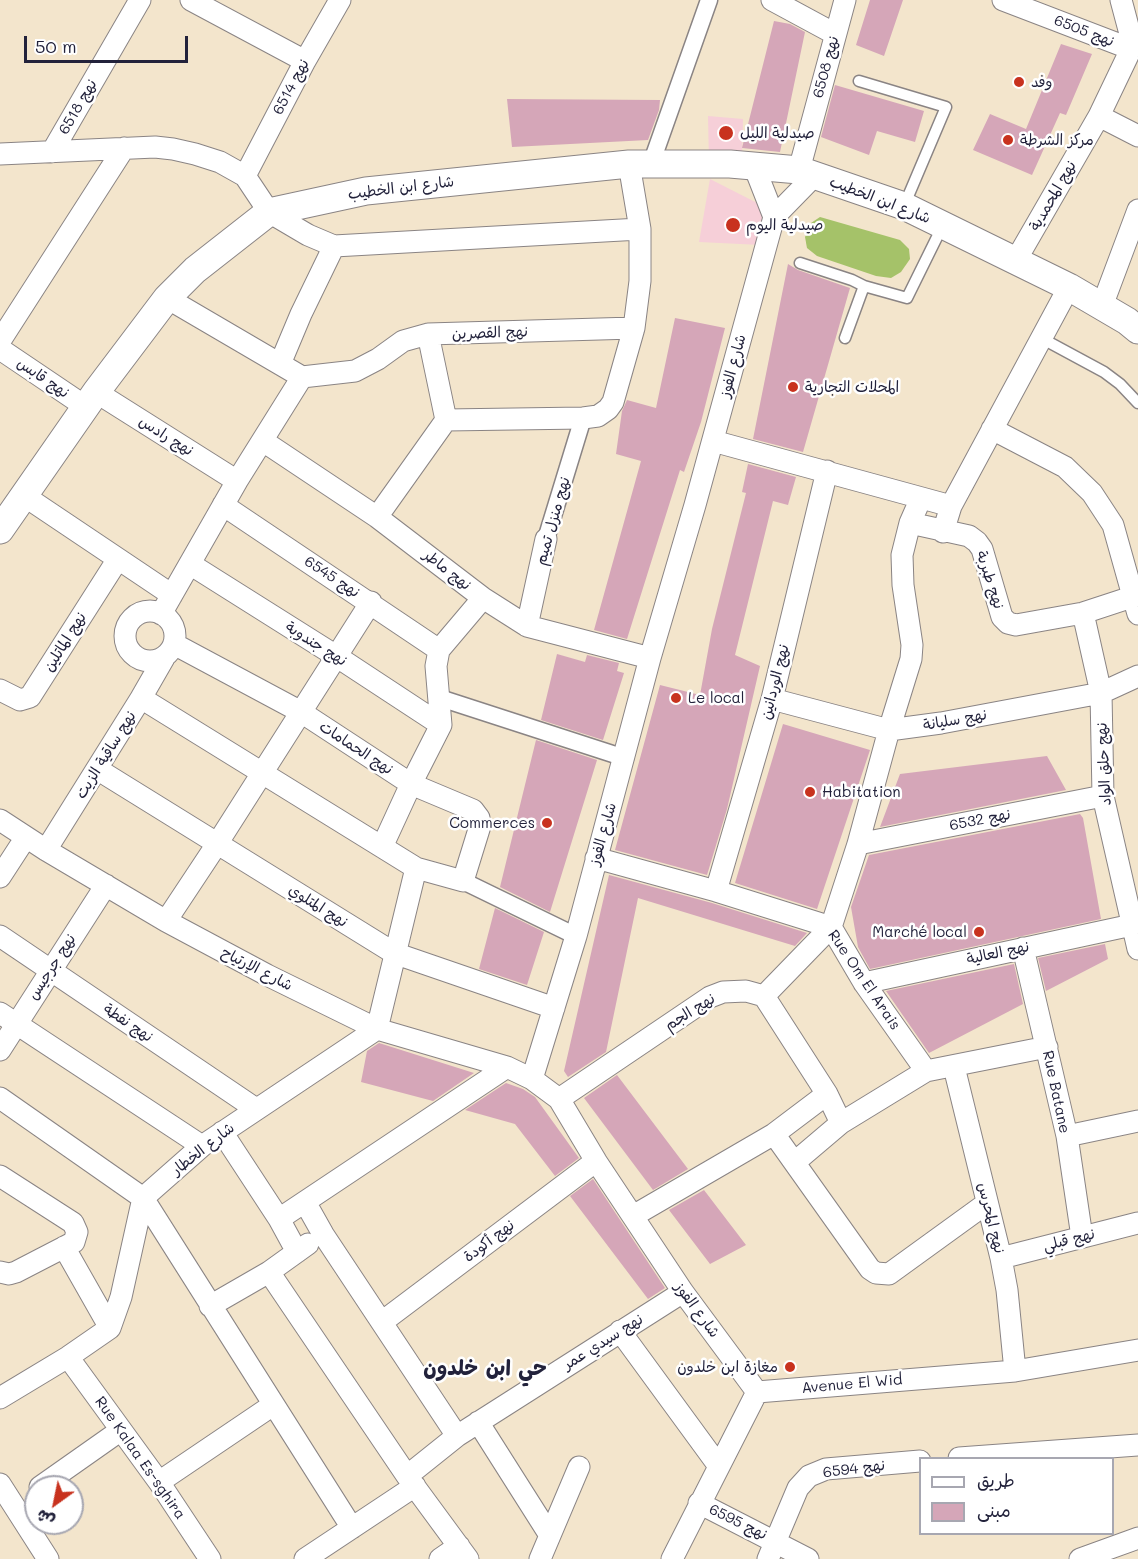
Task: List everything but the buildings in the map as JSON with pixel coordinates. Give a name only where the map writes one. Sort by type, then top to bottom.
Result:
[{"type":"street","name":"نهج 6518","points":[[52,152],[140,0]]},
{"type":"street","points":[[191,0],[305,61]]},
{"type":"street","name":"نهج 6514","points":[[245,176],[305,61],[340,0]]},
{"type":"street","points":[[446,420],[583,418],[598,416],[613,402],[634,328],[640,281],[640,164],[709,0]]},
{"type":"street","points":[[772,0],[835,34]]},
{"type":"street","name":"نهج 6508","points":[[807,172],[835,34],[845,0]]},
{"type":"street","name":"نهج 6505","points":[[1004,0],[1134,46]]},
{"type":"street","points":[[1121,0],[1134,46]]},
{"type":"street","name":"نهج المحمدية","points":[[1016,260],[1099,116],[1134,46]]},
{"type":"street","points":[[1099,116],[1138,136]]},
{"type":"street","points":[[0,341],[124,148]]},
{"type":"street","points":[[0,154],[124,148],[173,149],[220,162],[245,176],[269,212],[308,235],[334,246],[640,229]]},
{"type":"street","name":"شارع ابن الخطيب","points":[[0,530],[91,399],[167,298],[195,270],[269,212],[366,191],[640,164],[754,166],[807,172],[904,206],[1069,287],[1134,325]]},
{"type":"street","points":[[754,166],[774,217]]},
{"type":"street","name":"شارع الفوز","points":[[756,1392],[683,1292],[596,1161],[559,1099],[532,1078],[576,936],[650,658],[713,441],[774,217],[807,172]]},
{"type":"street","points":[[1102,306],[1138,210]]},
{"type":"street","points":[[280,364],[334,246]]},
{"type":"street","points":[[943,532],[951,506],[1069,287]]},
{"type":"street","points":[[161,614],[237,481],[302,377],[167,298]]},
{"type":"street","name":"نهج القصرين","points":[[302,377],[355,371],[378,359],[403,341],[428,334],[634,328]]},
{"type":"street","points":[[377,517],[446,420],[428,334]]},
{"type":"street","name":"نهج قابس","points":[[0,349],[91,399]]},
{"type":"street","name":"نهج رادس","points":[[91,399],[237,481]]},
{"type":"street","name":"نهج منزل تميم","points":[[527,626],[546,539],[583,418]]},
{"type":"street","points":[[992,429],[1065,467],[1092,493],[1113,525],[1137,601]]},
{"type":"street","name":"نهج ماطر","points":[[263,441],[377,517],[483,598],[527,626],[650,658]]},
{"type":"street","points":[[713,441],[951,506]]},
{"type":"street","name":"نهج الوردانين","points":[[716,891],[772,699],[827,471]]},
{"type":"street","points":[[23,495],[172,595]]},
{"type":"street","points":[[841,1123],[827,1094],[765,996],[831,927],[858,844],[911,659],[912,645],[903,585],[902,555],[910,523],[921,498]]},
{"type":"street","name":"نهج 6545","points":[[223,505],[439,650]]},
{"type":"street","name":"نهج طبربة","points":[[910,523],[969,536],[982,549],[1002,617],[1008,623],[1016,625],[1137,601]]},
{"type":"street","name":"نهج الماتلين","points":[[0,690],[20,700],[30,697],[118,559]]},
{"type":"street","name":"نهج جندوبة","points":[[190,564],[441,725]]},
{"type":"street","points":[[382,847],[441,725],[436,666],[439,650],[483,598]]},
{"type":"street","points":[[166,921],[371,603]]},
{"type":"street","points":[[153,611],[161,614],[172,624],[175,630],[169,651],[155,661],[147,662],[138,659],[126,646],[126,629],[136,615],[153,611]]},
{"type":"street","name":"نهج حلق الواد","points":[[1083,613],[1101,693],[1103,796],[1128,869],[1132,926],[1138,949]]},
{"type":"street","name":"نهج ساقية الزيت","points":[[46,850],[169,651]]},
{"type":"street","name":"نهج الحمامات","points":[[169,651],[301,712],[411,784],[473,810],[479,818],[480,826],[463,881]]},
{"type":"street","name":"نهج سليانة","points":[[772,699],[889,730],[941,723],[1101,693],[1138,676]]},
{"type":"street","points":[[440,698],[625,758]]},
{"type":"street","points":[[141,699],[416,868],[463,881],[576,936]]},
{"type":"street","name":"نهج المتلوي","points":[[97,769],[394,953],[554,1008]]},
{"type":"street","name":"نهج 6532","points":[[858,844],[1103,796]]},
{"type":"street","name":"شارع الإرتياح","points":[[0,819],[46,850],[166,921],[267,975],[377,1029],[507,1067],[532,1078]]},
{"type":"street","points":[[0,877],[26,837]]},
{"type":"street","name":"Rue Om El Arais","points":[[596,858],[716,891],[831,927],[864,982],[926,1071]]},
{"type":"street","points":[[377,1029],[416,868]]},
{"type":"street","name":"نهج جرجيس","points":[[0,1050],[8,1018],[50,970],[106,885]]},
{"type":"street","name":"نهج العالية","points":[[864,982],[1132,926]]},
{"type":"street","name":"نهج نفطة","points":[[0,936],[256,1109]]},
{"type":"street","name":"Rue Batane","points":[[1023,948],[1066,1136],[1082,1237]]},
{"type":"street","name":"نهج الجم","points":[[559,1099],[710,997],[723,992],[746,991],[765,996]]},
{"type":"street","points":[[8,1018],[202,1146]]},
{"type":"street","name":"شارع الخطار","points":[[143,1198],[202,1146],[377,1029]]},
{"type":"street","points":[[795,1161],[841,1123],[926,1071],[1047,1047]]},
{"type":"street","points":[[279,1219],[507,1067]]},
{"type":"street","name":"نهج المحرس","points":[[954,1067],[1000,1258],[1015,1371]]},
{"type":"street","points":[[633,1216],[774,1134],[827,1094]]},
{"type":"street","points":[[0,1098],[143,1198],[352,1528]]},
{"type":"street","points":[[1066,1136],[1138,1121]]},
{"type":"street","points":[[222,1132],[279,1219],[297,1251]]},
{"type":"street","points":[[774,1134],[870,1269],[882,1275],[889,1274],[987,1203]]},
{"type":"street","name":"نهج أكودة","points":[[382,1322],[596,1161]]},
{"type":"street","points":[[0,1176],[77,1227],[74,1242],[16,1272],[9,1274],[0,1272]]},
{"type":"street","points":[[0,1398],[110,1329],[121,1297],[143,1198]]},
{"type":"street","points":[[305,1202],[323,1234],[457,1436]]},
{"type":"street","name":"نهج قبلي","points":[[1000,1258],[1138,1223]]},
{"type":"street","points":[[210,1305],[269,1272],[323,1234]]},
{"type":"street","points":[[64,1247],[110,1329]]},
{"type":"street","points":[[269,1272],[411,1481],[463,1552],[440,1559]]},
{"type":"street","name":"نهج سيدي عمر","points":[[305,1559],[352,1528],[411,1481],[457,1436],[683,1292]]},
{"type":"street","points":[[620,1331],[718,1465]]},
{"type":"street","name":"Avenue El Wid","points":[[756,1392],[1015,1371],[1136,1352]]},
{"type":"street","name":"Rue Kalaa Es-sghira","points":[[68,1357],[159,1482],[210,1559]]},
{"type":"street","points":[[672,1559],[756,1392]]},
{"type":"street","points":[[159,1482],[273,1405]]},
{"type":"street","points":[[478,1422],[549,1534]]},
{"type":"street","points":[[57,1475],[121,1430]]},
{"type":"street","points":[[973,1457],[1138,1445]]},
{"type":"street","name":"نهج 6594","points":[[773,1550],[798,1488],[809,1476],[825,1469],[919,1461]]},
{"type":"street","points":[[540,1559],[579,1467]]},
{"type":"street","points":[[0,1484],[7,1510],[48,1559]]},
{"type":"street","points":[[7,1510],[24,1498]]},
{"type":"street","name":"نهج 6595","points":[[699,1503],[773,1550],[808,1559]]},
{"type":"street","points":[[1080,1559],[1138,1538]]},
{"type":"lane","points":[[859,81],[946,107],[904,206]]},
{"type":"lane","name":"شارع ابن الخطيب","points":[[800,263],[864,286],[906,297],[944,225]]},
{"type":"lane","points":[[845,338],[864,286]]},
{"type":"lane","points":[[1041,338],[1104,372],[1120,384],[1138,403]]},
{"type":"shaded area","name":"صيدلية الليل","points":[[708,116],[743,119],[742,161],[709,162]]},
{"type":"shaded area","name":"صيدلية اليوم","points":[[710,179],[767,208],[761,245],[699,242]]},
{"type":"green space","points":[[820,217],[900,240],[909,249],[910,259],[901,272],[891,278],[876,276],[817,256],[807,248],[805,237],[811,223]]},
{"type":"place","name":"وفد","points":[[1019,82]]},
{"type":"place","name":"صيدلية الليل","points":[[726,133]]},
{"type":"place","name":"مركز الشرطة","points":[[1008,140]]},
{"type":"place","name":"صيدلية اليوم","points":[[733,225]]},
{"type":"place","name":"المحلات التجارية","points":[[793,387]]},
{"type":"place","name":"Le local","points":[[676,698]]},
{"type":"place","name":"Habitation","points":[[810,792]]},
{"type":"place","name":"Commerces","points":[[547,823]]},
{"type":"place","name":"Marché local","points":[[979,932]]},
{"type":"place","name":"مغازة ابن خلدون","points":[[790,1367]]},
{"type":"district","name":"حي ابن خلدون","points":[[485,1369]]}]
